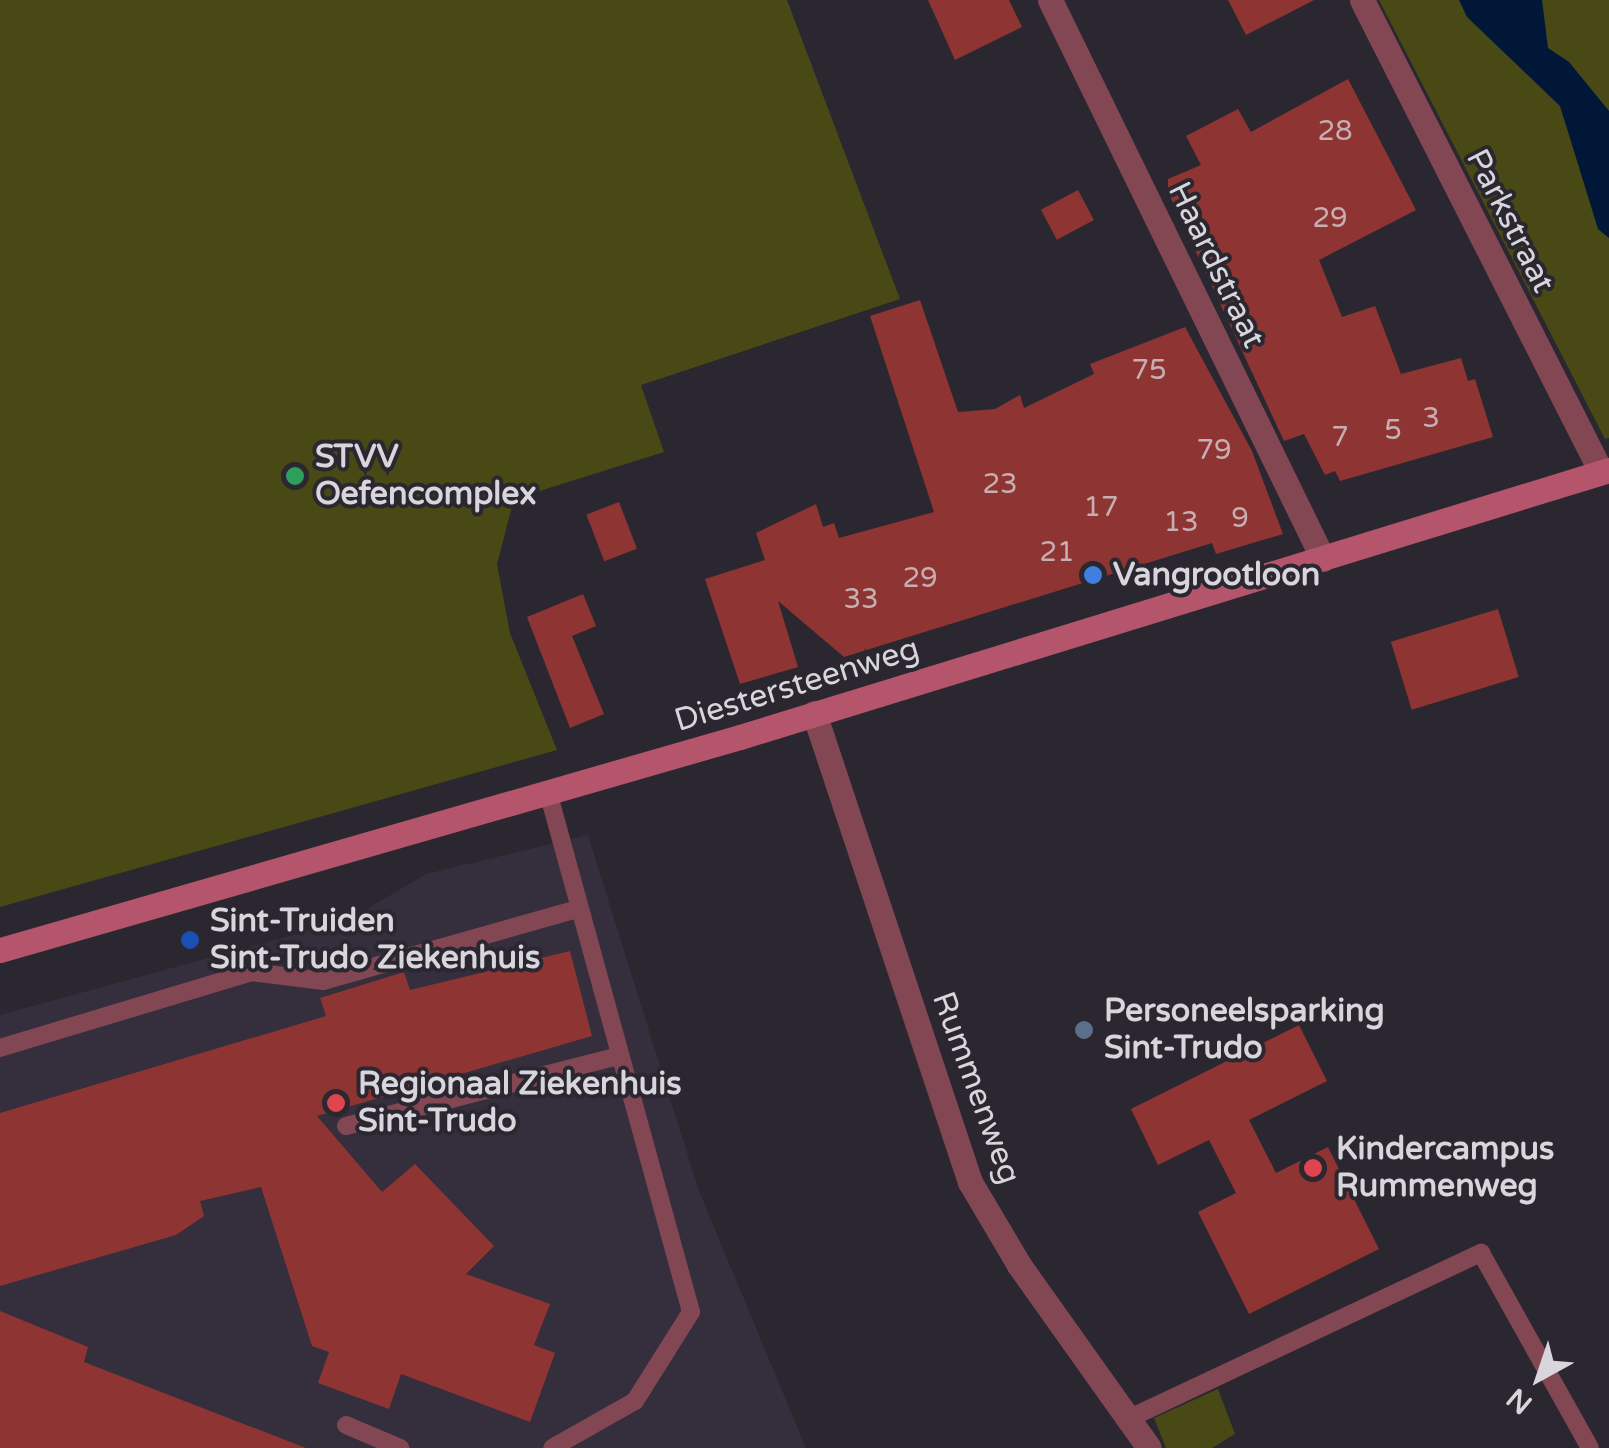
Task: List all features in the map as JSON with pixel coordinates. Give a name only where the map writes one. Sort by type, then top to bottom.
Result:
[{"type":"main road","name":"Diestersteenweg","points":[[0,950],[814,713],[1605,471]]},
{"type":"street","name":"Haardstraat","points":[[1050,0],[1324,559]]},
{"type":"street","name":"Parkstraat","points":[[1362,0],[1605,471]]},
{"type":"street","name":"Rummenweg","points":[[814,713],[970,1182],[1019,1265],[1132,1417],[1150,1448]]},
{"type":"lane","points":[[548,792],[577,909],[691,1312],[634,1401],[552,1448]]},
{"type":"lane","points":[[0,1048],[250,972],[323,981],[577,909]]},
{"type":"lane","points":[[346,1126],[618,1056]]},
{"type":"lane","points":[[1132,1417],[1481,1253],[1590,1448]]},
{"type":"lane","points":[[346,1426],[400,1448]]},
{"type":"shaded area","name":"STVV Oefencomplex","points":[[0,0],[787,0],[900,299],[641,385],[664,452],[514,499],[497,564],[510,633],[557,750],[0,907]]},
{"type":"shaded area","points":[[1379,0],[1609,0],[1609,438],[1605,439]]},
{"type":"shaded area","name":"Regionaal Ziekenhuis Sint-Trudo","points":[[588,835],[699,1191],[806,1448],[0,1448],[0,1015],[348,920],[426,874]]},
{"type":"shaded area","points":[[1218,1389],[1235,1434],[1212,1448],[1166,1448],[1154,1418]]},
{"type":"water","points":[[1459,0],[1542,0],[1548,48],[1569,62],[1609,111],[1609,238],[1598,229],[1560,106],[1467,17]]},
{"type":"building","points":[[928,0],[1009,0],[1022,27],[955,60]]},
{"type":"building","points":[[1228,0],[1314,0],[1246,35]]},
{"type":"building","points":[[1348,79],[1416,210],[1319,260],[1342,317],[1375,306],[1401,374],[1461,358],[1468,381],[1475,379],[1493,437],[1340,481],[1335,471],[1325,475],[1304,434],[1284,441],[1168,192],[1168,179],[1201,165],[1186,136],[1238,109],[1251,132]]},
{"type":"building","points":[[1078,190],[1094,220],[1057,240],[1041,210]]},
{"type":"building","points":[[920,300],[958,412],[995,409],[1020,395],[1024,408],[1094,374],[1090,364],[1185,327],[1252,451],[1283,534],[1216,554],[1212,543],[844,657],[778,601],[798,667],[740,684],[705,579],[765,560],[756,533],[816,504],[823,527],[834,523],[839,538],[934,512],[870,316]]},
{"type":"building","points":[[619,502],[637,549],[604,561],[586,515]]},
{"type":"building","points":[[583,594],[596,626],[572,636],[604,714],[570,728],[527,617]]},
{"type":"building","points":[[1498,609],[1519,677],[1412,710],[1391,642]]},
{"type":"building","points":[[570,951],[592,1036],[317,1116],[382,1192],[415,1164],[494,1246],[466,1274],[550,1304],[534,1345],[555,1353],[530,1422],[401,1374],[389,1409],[318,1383],[329,1352],[312,1346],[261,1187],[200,1201],[204,1216],[176,1235],[0,1286],[0,1113],[326,1016],[320,998],[404,972],[410,990]]},
{"type":"building","name":"Kindercampus Rummenweg","points":[[1299,1025],[1327,1081],[1249,1120],[1276,1173],[1328,1147],[1379,1249],[1249,1314],[1198,1212],[1236,1193],[1209,1140],[1158,1165],[1131,1109]]},
{"type":"building","points":[[0,1311],[88,1347],[84,1362],[306,1448],[0,1448]]},
{"type":"place","name":"STVV Oefencomplex","points":[[295,476]]},
{"type":"place","name":"Vangrootloon","points":[[1093,575]]},
{"type":"place","name":"Sint-Truiden Sint-Trudo Ziekenhuis","points":[[190,940]]},
{"type":"place","name":"Personeelsparking Sint-Trudo","points":[[1084,1030]]},
{"type":"place","name":"Regionaal Ziekenhuis Sint-Trudo","points":[[336,1103]]},
{"type":"place","name":"Kindercampus Rummenweg","points":[[1313,1168]]}]
